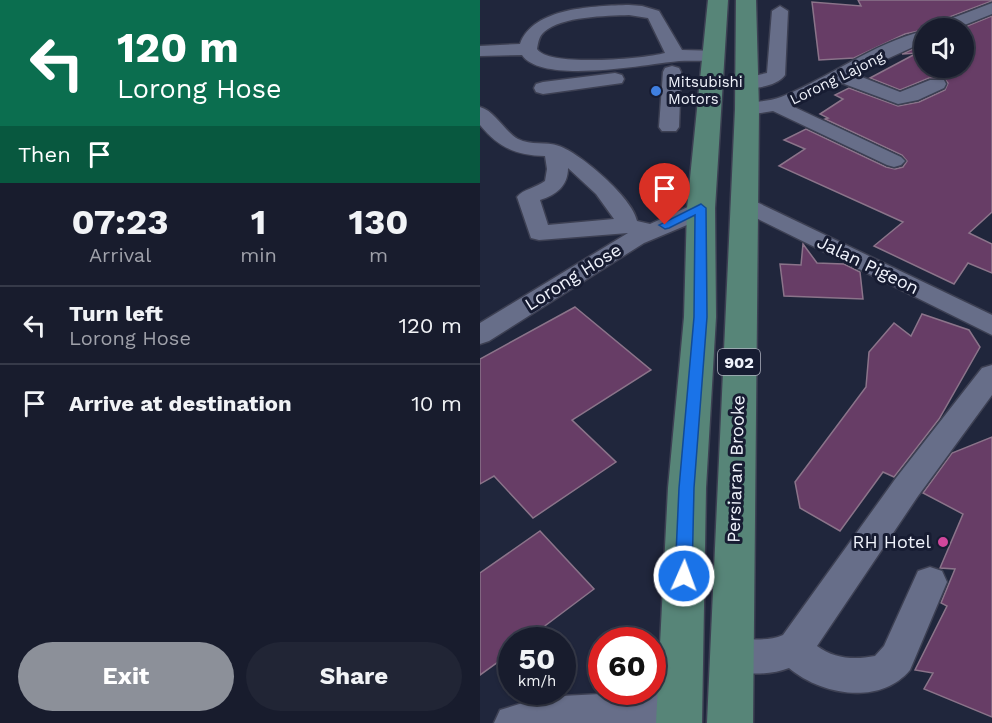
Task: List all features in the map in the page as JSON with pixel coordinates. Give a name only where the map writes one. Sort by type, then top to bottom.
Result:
[{"type":"main road","name":"902","points":[[679,716],[687,488],[700,317],[701,208],[718,0]]},
{"type":"main road","name":"Persiaran Brooke","points":[[730,723],[730,655],[744,203],[757,100],[746,0]]},
{"type":"street","points":[[968,18],[992,8]]},
{"type":"street","points":[[669,127],[674,52],[656,17],[645,11],[591,12],[558,18],[541,26],[530,38],[528,49],[534,57],[540,60],[565,65],[649,61],[673,64]]},
{"type":"street","points":[[780,11],[776,75],[770,79],[757,100],[894,161]]},
{"type":"street","name":"Lorong Lajong","points":[[757,100],[839,75],[914,41]]},
{"type":"street","points":[[480,51],[528,49]]},
{"type":"street","points":[[543,88],[673,64],[714,61]]},
{"type":"street","points":[[839,75],[898,98],[911,96],[937,84]]},
{"type":"street","points":[[480,112],[506,141],[523,148],[554,151],[582,169],[616,204],[626,218],[625,225]]},
{"type":"street","points":[[554,151],[559,167],[557,180],[550,189],[528,197],[539,233],[625,225],[651,231]]},
{"type":"street","name":"Jalan Pigeon","points":[[744,203],[992,326]]},
{"type":"street","name":"Lorong Hose","points":[[480,335],[651,231],[701,208]]},
{"type":"street","points":[[730,655],[777,656],[796,647],[908,487],[992,375]]},
{"type":"street","points":[[796,647],[800,657],[807,661],[851,677],[872,675],[888,668],[897,658],[930,582]]},
{"type":"street","points":[[513,723],[542,716],[679,716]]},
{"type":"building","points":[[858,0],[992,0],[947,18],[914,18],[914,32],[854,58],[819,60],[812,2],[861,6]]},
{"type":"building","points":[[992,16],[992,212],[969,233],[992,244],[992,273],[968,263],[954,284],[874,246],[903,222],[779,166],[805,149],[784,140],[806,129],[886,167],[895,169],[903,167],[907,161],[902,155],[825,119],[828,118],[820,114],[843,99],[835,95],[849,88],[898,106],[919,102],[945,90],[948,83],[944,78],[974,78],[974,23]]},
{"type":"building","points":[[914,49],[914,53],[902,54]]},
{"type":"building","points":[[914,55],[914,78],[929,78],[900,90],[870,78]]},
{"type":"building","points":[[803,244],[817,263],[844,264],[860,272],[863,299],[784,296],[780,264],[801,265]]},
{"type":"building","points":[[575,307],[651,370],[572,420],[616,462],[533,518],[494,476],[480,484],[480,359]]},
{"type":"building","points":[[922,314],[969,330],[980,347],[939,419],[894,477],[883,472],[840,531],[800,508],[795,482],[866,387],[869,352],[894,323],[911,336]]},
{"type":"building","points":[[992,437],[992,717],[924,689],[933,673],[915,670],[947,606],[941,603],[955,569],[940,568],[963,514],[923,493],[952,453]]},
{"type":"building","points":[[540,531],[594,589],[543,627],[498,627],[498,662],[480,675],[480,573]]},
{"type":"place","name":"Mitsubishi Motors","points":[[656,91]]},
{"type":"place","name":"RH Hotel","points":[[943,542]]},
{"type":"route","points":[[665,225],[701,208],[700,317],[687,488],[684,576]]}]
